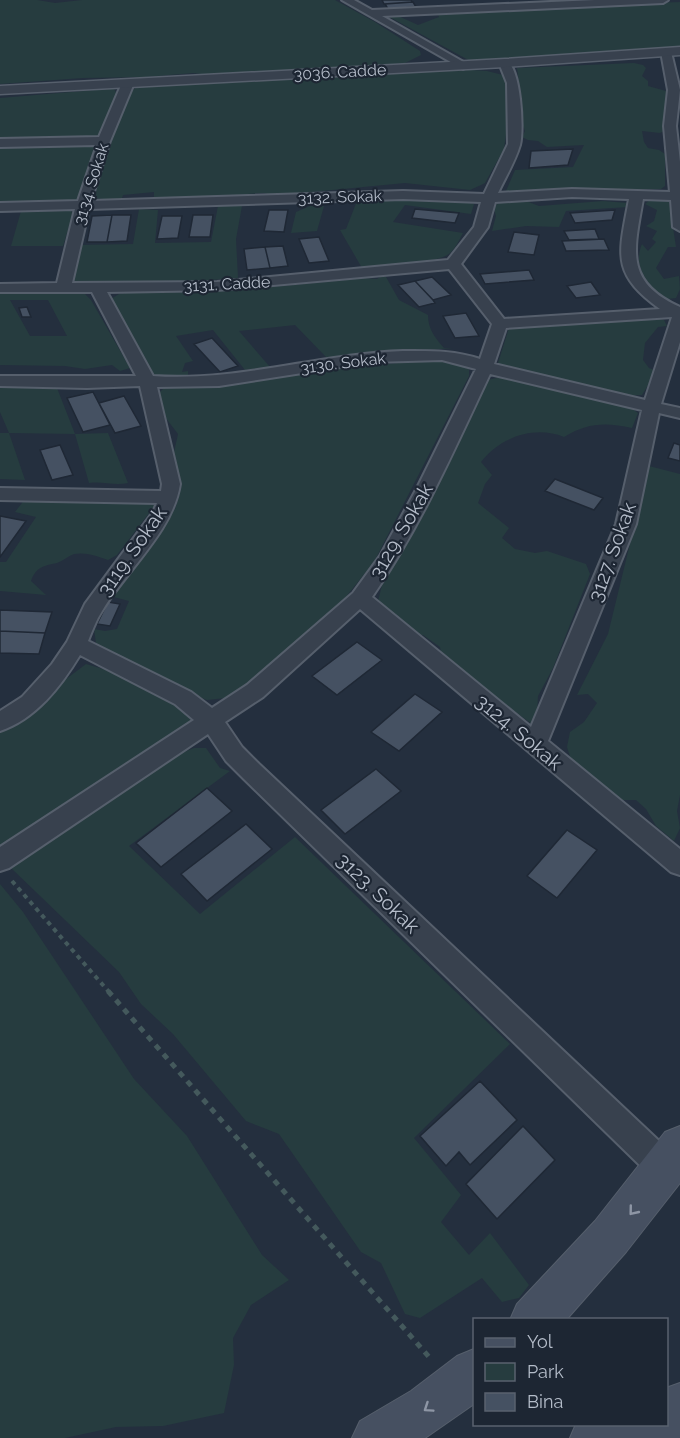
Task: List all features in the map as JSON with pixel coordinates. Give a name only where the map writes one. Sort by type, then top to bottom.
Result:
[{"type":"main road","points":[[535,1318],[616,1232],[672,1158]]},
{"type":"main road","points":[[377,1438],[408,1422],[466,1381]]},
{"type":"main road","points":[[665,1438],[680,1407]]},
{"type":"main road","points":[[595,1438],[628,1426]]},
{"type":"street","points":[[347,0],[463,66]]},
{"type":"street","points":[[475,0],[483,8]]},
{"type":"street","points":[[370,13],[483,8],[532,3],[663,0]]},
{"type":"street","points":[[673,52],[674,90],[670,126],[680,227]]},
{"type":"street","name":"3036. Cadde","points":[[0,90],[463,66],[673,52]]},
{"type":"street","points":[[505,63],[513,83],[514,144],[489,198],[481,227],[453,264],[500,324],[678,314]]},
{"type":"street","name":"3134. Sokak","points":[[64,287],[83,206],[104,141],[128,83]]},
{"type":"street","points":[[0,144],[104,141]]},
{"type":"street","name":"3132. Sokak","points":[[0,207],[392,195],[489,198],[572,193],[678,196]]},
{"type":"street","points":[[637,194],[628,256],[629,267],[641,285],[678,314]]},
{"type":"street","name":"3131. Cadde","points":[[0,288],[217,286],[453,264]]},
{"type":"street","name":"3119. Sokak","points":[[0,722],[30,703],[46,687],[76,644],[92,609],[162,514],[169,497],[171,484],[147,381],[97,287]]},
{"type":"street","name":"3127. Sokak","points":[[535,745],[626,524],[652,405],[678,314]]},
{"type":"street","name":"3129. Sokak","points":[[4,868],[255,691],[360,598],[388,559],[416,508],[485,367],[500,324]]},
{"type":"street","name":"3130. Sokak","points":[[0,381],[87,383],[219,381],[373,357],[442,355],[680,413]]},
{"type":"street","points":[[0,494],[169,497]]},
{"type":"street","name":"3124. Sokak","points":[[360,598],[680,864]]},
{"type":"street","name":"3123. Sokak","points":[[76,644],[183,698],[212,721],[234,754],[251,771],[672,1158]]},
{"type":"path","points":[[4,868],[466,1381]]},
{"type":"green space","points":[[0,0],[37,0],[55,3],[82,0],[335,0],[375,22],[420,51],[421,55],[405,63],[374,66],[209,75],[193,73],[146,77],[83,78],[0,84]]},
{"type":"green space","points":[[680,2],[680,49],[472,62],[386,15],[394,14],[418,25],[439,17],[437,12]]},
{"type":"green space","points":[[634,63],[646,68],[642,76],[648,81],[648,86],[666,91],[664,131],[660,133],[642,131],[648,148],[665,154],[665,186],[661,189],[595,189],[592,191],[512,194],[506,191],[515,170],[573,167],[584,145],[547,147],[538,141],[522,137],[525,131],[521,122],[522,106],[517,68]]},
{"type":"green space","points":[[458,69],[487,71],[507,76],[508,120],[504,149],[485,183],[470,190],[405,183],[270,196],[265,193],[247,194],[246,199],[154,200],[154,192],[123,195],[121,201],[94,198],[127,93],[138,87]]},
{"type":"green space","points":[[114,89],[117,94],[99,136],[0,141],[0,98]]},
{"type":"green space","points":[[94,144],[96,146],[77,200],[69,203],[0,205],[0,147]]},
{"type":"green space","points":[[411,198],[463,200],[474,204],[471,214],[405,205],[393,222],[463,233],[454,249],[435,259],[362,268],[340,230],[346,229],[357,201]]},
{"type":"green space","points":[[651,199],[669,202],[676,247],[668,247],[656,268],[664,279],[679,276],[680,289],[676,298],[668,299],[654,289],[641,269],[639,253],[642,244],[648,251],[656,242],[652,239],[657,231],[646,226],[654,221],[657,210],[645,204]]},
{"type":"green space","points":[[526,201],[539,206],[603,201],[628,203],[628,207],[566,211],[559,227],[526,226],[492,231],[496,216],[493,206],[502,202]]},
{"type":"green space","points":[[218,206],[242,206],[236,239],[238,278],[169,283],[75,284],[71,279],[79,245],[133,244],[139,209],[158,210],[155,243],[211,242]]},
{"type":"green space","points":[[310,206],[324,206],[317,231],[291,233],[296,212]]},
{"type":"green space","points":[[21,211],[71,211],[73,214],[63,246],[11,246]]},
{"type":"green space","points":[[386,277],[399,300],[428,315],[429,325],[444,348],[453,348],[327,358],[295,325],[239,331],[270,367],[245,370],[213,330],[176,336],[193,361],[185,363],[182,372],[188,371],[188,375],[161,377],[152,374],[111,299],[119,294],[130,292],[283,286]]},
{"type":"green space","points":[[0,294],[85,294],[91,300],[130,368],[120,371],[112,365],[85,369],[65,366],[0,365]],"holes":[[[10,300],[48,300],[67,336],[30,336]]]},
{"type":"green space","points":[[655,318],[664,320],[667,326],[658,327],[645,343],[643,360],[649,368],[657,371],[642,395],[623,396],[501,368],[498,363],[509,328]]},
{"type":"green space","points":[[440,360],[459,364],[469,369],[469,376],[374,562],[345,598],[251,681],[226,698],[207,700],[178,688],[96,643],[94,629],[105,631],[117,629],[129,601],[106,595],[175,509],[180,493],[179,478],[173,457],[178,434],[165,417],[157,395],[165,387],[202,387],[331,368]]},
{"type":"green space","points":[[502,377],[631,408],[638,413],[632,428],[596,425],[564,437],[541,432],[519,436],[498,446],[481,462],[492,475],[485,484],[478,503],[509,528],[502,538],[515,549],[535,553],[547,551],[586,564],[590,574],[553,668],[538,696],[537,716],[532,724],[442,658],[440,647],[423,635],[416,636],[378,601],[382,585],[453,453],[487,380]]},
{"type":"green space","points":[[0,386],[57,388],[75,434],[9,433],[0,412]]},
{"type":"green space","points":[[0,433],[9,433],[25,480],[0,479]]},
{"type":"green space","points":[[108,433],[128,483],[89,483],[75,434]]},
{"type":"green space","points":[[649,466],[680,474],[680,795],[677,811],[680,828],[674,841],[656,826],[646,809],[636,800],[619,800],[571,760],[567,747],[570,732],[584,722],[597,703],[588,694],[577,695],[608,634]]},
{"type":"green space","points":[[25,499],[153,501],[156,504],[117,555],[108,560],[87,554],[74,554],[38,570],[31,581],[46,595],[0,591],[0,562],[6,562],[36,517],[15,512]]},
{"type":"green space","points":[[86,664],[129,678],[157,691],[181,709],[191,720],[0,846],[0,729]]},
{"type":"green space","points":[[194,748],[206,748],[220,768],[230,771],[129,846],[200,914],[295,837],[510,1044],[414,1138],[461,1195],[441,1222],[469,1255],[490,1233],[529,1285],[519,1298],[502,1302],[482,1278],[420,1318],[405,1314],[381,1263],[361,1252],[279,1134],[246,1121],[173,1034],[141,1004],[119,972],[10,867],[172,757]]},
{"type":"green space","points":[[0,884],[23,912],[134,1079],[187,1136],[262,1255],[289,1280],[251,1305],[233,1338],[234,1365],[224,1413],[163,1426],[116,1427],[65,1438],[0,1438]]},
{"type":"building","points":[[382,0],[411,0],[412,2],[384,4]]},
{"type":"building","points":[[413,2],[416,7],[388,9],[385,4]]},
{"type":"building","points":[[573,149],[568,165],[529,168],[531,151]]},
{"type":"building","points":[[415,209],[459,213],[455,223],[412,218]]},
{"type":"building","points":[[269,210],[288,210],[284,232],[264,231]]},
{"type":"building","points":[[615,210],[612,220],[575,223],[570,213]]},
{"type":"building","points":[[112,215],[107,242],[87,242],[92,216]]},
{"type":"building","points":[[112,215],[131,215],[127,241],[107,242]]},
{"type":"building","points":[[193,215],[213,215],[210,237],[189,237]]},
{"type":"building","points":[[162,216],[182,216],[178,238],[157,239]]},
{"type":"building","points":[[595,229],[599,239],[569,240],[564,231]]},
{"type":"building","points":[[514,232],[539,235],[534,255],[508,252]]},
{"type":"building","points":[[319,237],[329,261],[309,263],[299,239]]},
{"type":"building","points":[[604,239],[609,250],[566,251],[562,241]]},
{"type":"building","points":[[283,246],[288,266],[270,268],[265,247]]},
{"type":"building","points":[[265,247],[270,268],[247,270],[244,249]]},
{"type":"building","points":[[529,270],[534,280],[485,284],[480,274]]},
{"type":"building","points":[[432,277],[451,295],[433,300],[415,281]]},
{"type":"building","points":[[415,281],[435,303],[419,307],[398,285]]},
{"type":"building","points":[[591,282],[600,295],[576,298],[567,286]]},
{"type":"building","points":[[27,307],[31,317],[22,317],[19,308]]},
{"type":"building","points":[[466,313],[479,336],[455,338],[443,316]]},
{"type":"building","points":[[212,338],[238,366],[220,372],[194,344]]},
{"type":"building","points":[[93,392],[110,425],[83,432],[67,398]]},
{"type":"building","points":[[124,396],[141,426],[115,433],[99,403]]},
{"type":"building","points":[[674,443],[680,445],[680,461],[668,458]]},
{"type":"building","points":[[60,445],[73,475],[52,480],[40,450]]},
{"type":"building","points":[[555,479],[603,498],[594,510],[545,491]]},
{"type":"building","points":[[0,516],[26,521],[0,557]]},
{"type":"building","points":[[108,602],[120,604],[110,626],[97,624]]},
{"type":"building","points":[[0,610],[52,612],[45,633],[0,631]]},
{"type":"building","points":[[0,631],[45,633],[39,654],[0,653]]},
{"type":"building","points":[[357,642],[382,660],[337,695],[312,676]]},
{"type":"building","points":[[415,694],[442,712],[399,751],[371,732]]},
{"type":"building","points":[[376,769],[401,791],[345,834],[321,810]]},
{"type":"building","points":[[207,788],[232,811],[161,867],[136,843]]},
{"type":"building","points":[[246,824],[272,849],[207,901],[181,874]]},
{"type":"building","points":[[567,830],[597,850],[557,898],[527,876]]},
{"type":"building","points":[[480,1081],[517,1120],[470,1165],[459,1152],[446,1166],[420,1136]]},
{"type":"building","points":[[523,1126],[555,1160],[497,1219],[466,1184]]}]
